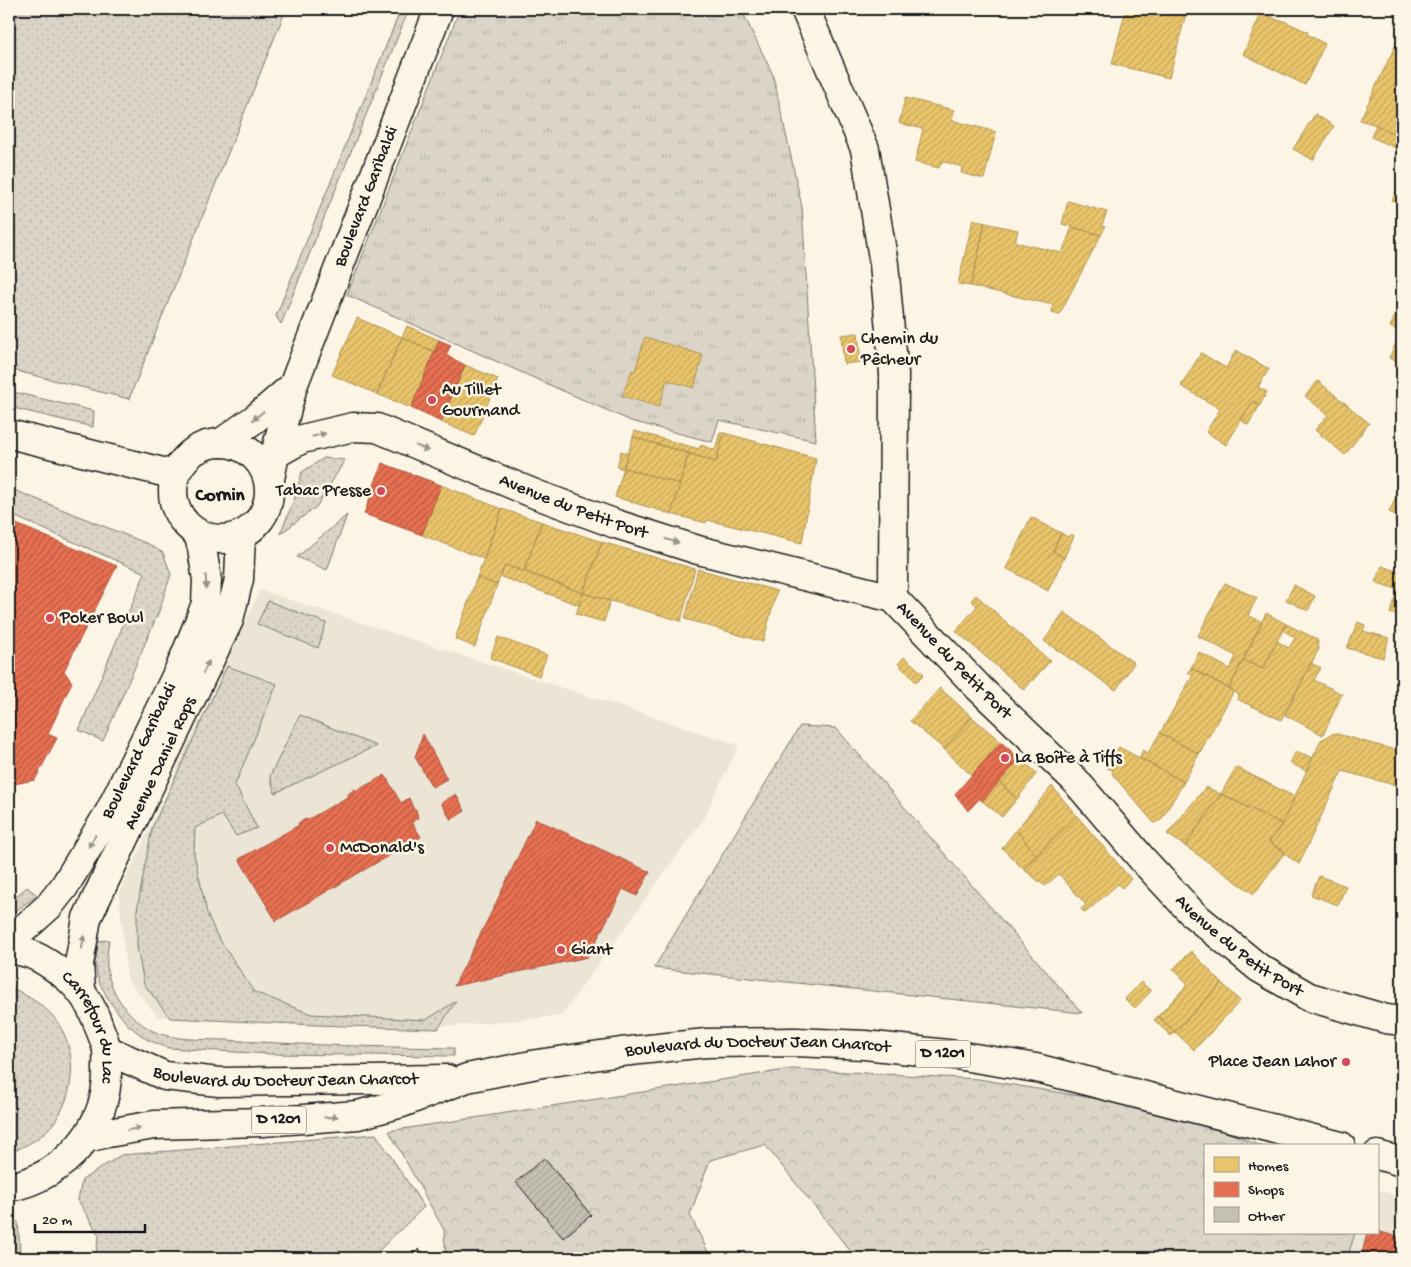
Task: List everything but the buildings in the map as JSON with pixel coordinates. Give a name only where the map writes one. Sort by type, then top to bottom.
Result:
[{"type":"main road","name":"Boulevard Garibaldi","points":[[269,484],[293,386],[439,9]]},
{"type":"main road","points":[[805,9],[864,149],[884,264],[894,374],[893,598]]},
{"type":"main road","name":"Boulevard Garibaldi","points":[[221,442],[256,418],[293,386]]},
{"type":"main road","name":"Avenue du Petit Port","points":[[275,454],[302,439],[352,426],[377,428],[535,494],[616,524],[698,550],[893,598],[979,688],[1074,779],[1194,914],[1259,968],[1309,997],[1386,1020],[1402,1021]]},
{"type":"main road","points":[[9,434],[175,475]]},
{"type":"main road","points":[[221,442],[235,445],[252,455],[265,471],[269,484],[269,500],[264,514],[254,527],[241,536],[227,540],[212,539],[198,534],[186,526],[178,515],[173,502],[172,489],[175,475],[182,462],[192,452],[206,445],[221,442]]},
{"type":"main road","name":"Boulevard Garibaldi","points":[[9,939],[19,933],[49,906],[64,887],[110,811],[180,668],[206,603],[206,580],[202,548],[198,534]]},
{"type":"main road","name":"Avenue Daniel Rops","points":[[81,990],[79,964],[87,918],[230,620],[239,579],[241,536]]},
{"type":"main road","name":"Carrefour du Lac","points":[[9,949],[28,953],[57,968],[81,990],[93,1010],[107,1050],[108,1081],[101,1111],[86,1138],[69,1158],[48,1174],[23,1184],[9,1187]]},
{"type":"main road","name":"Boulevard du Docteur Jean Charcot","points":[[107,1050],[165,1076],[219,1082],[467,1078],[546,1063],[621,1052],[706,1043],[795,1042],[864,1045],[956,1055],[1036,1068],[1333,1144]]},
{"type":"main road","name":"Boulevard du Docteur Jean Charcot","points":[[86,1138],[108,1132],[154,1126],[262,1122],[358,1115],[402,1103],[467,1078]]},
{"type":"main road","points":[[1378,1155],[1402,1162]]},
{"type":"shaded area","points":[[260,590],[739,745],[702,821],[561,1016],[453,1026],[158,1017],[127,979],[119,894]]},
{"type":"shaded area","points":[[1378,1190],[1402,1197],[1402,1258],[1347,1258],[1355,1234],[1378,1234]]},
{"type":"green space","points":[[9,9],[286,9],[129,399],[9,369]]},
{"type":"green space","points":[[401,9],[409,9],[281,324],[276,316]]},
{"type":"green space","points":[[460,9],[741,9],[773,75],[802,207],[816,441],[719,420],[712,442],[631,421],[347,295]]},
{"type":"green space","points":[[9,391],[94,411],[93,427],[9,407]]},
{"type":"green space","points":[[324,458],[345,460],[317,506],[280,534],[294,500],[302,472]]},
{"type":"green space","points":[[9,488],[148,544],[163,553],[171,574],[159,611],[103,741],[79,730],[145,573],[9,514]]},
{"type":"green space","points":[[347,515],[327,570],[297,557]]},
{"type":"green space","points":[[268,601],[326,623],[318,648],[257,624]]},
{"type":"green space","points":[[227,666],[277,684],[235,785],[257,828],[236,836],[222,815],[195,828],[194,854],[207,913],[216,934],[254,992],[311,1014],[426,1020],[456,1001],[438,1029],[170,1018],[144,984],[137,947],[137,910],[152,828]]},
{"type":"green space","points":[[300,715],[376,746],[275,793],[270,776]]},
{"type":"green space","points":[[800,726],[836,728],[1082,1013],[654,968]]},
{"type":"green space","points":[[27,887],[37,895],[9,916],[9,902]]},
{"type":"green space","points":[[109,940],[107,966],[111,985],[127,1011],[143,1025],[159,1034],[177,1038],[339,1046],[454,1048],[454,1056],[270,1054],[168,1048],[146,1039],[127,1024],[110,1002],[99,982],[95,965],[98,941]]},
{"type":"green space","points":[[9,988],[13,988],[36,1002],[56,1020],[65,1035],[70,1052],[71,1070],[70,1087],[65,1104],[56,1119],[45,1133],[17,1150],[9,1152]]},
{"type":"green space","points":[[792,1069],[978,1079],[1176,1112],[1257,1144],[1204,1144],[1204,1234],[1355,1234],[1347,1258],[1003,1258],[988,1248],[960,1258],[856,1258],[765,1145],[710,1160],[690,1215],[711,1258],[446,1258],[444,1230],[389,1131]]},
{"type":"green space","points":[[376,1134],[424,1207],[371,1258],[95,1258],[99,1236],[78,1200],[82,1180],[121,1155]]},
{"type":"green space","points":[[9,1219],[18,1222],[20,1251],[10,1258],[9,1258]]},
{"type":"place","name":"Chemin du Pêcheur","points":[[851,349]]},
{"type":"place","name":"Au Tillet Gourmand","points":[[432,400]]},
{"type":"place","name":"Tabac Presse","points":[[381,491]]},
{"type":"place","name":"Poker Bowl","points":[[50,618]]},
{"type":"place","name":"La Boîte à Tiffs","points":[[1005,758]]},
{"type":"place","name":"McDonald's","points":[[330,848]]},
{"type":"place","name":"Giant","points":[[561,950]]},
{"type":"place","name":"Place Jean Lahor","points":[[1346,1062]]},
{"type":"district","name":"Cornin","points":[[220,496]]}]
